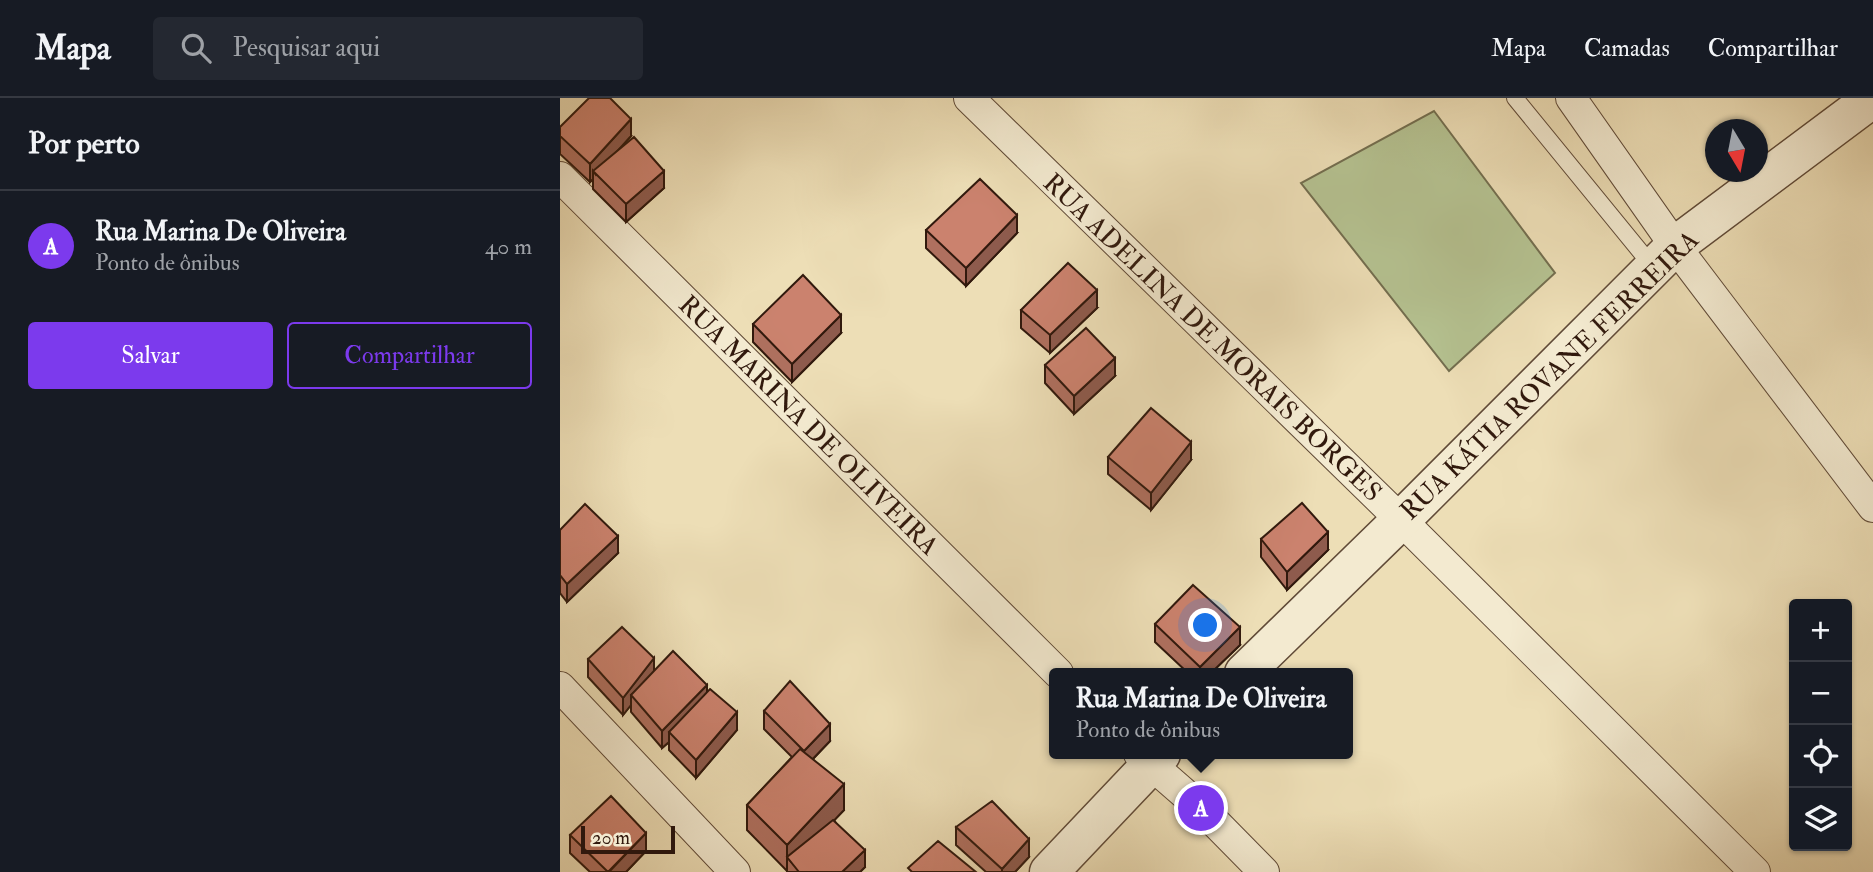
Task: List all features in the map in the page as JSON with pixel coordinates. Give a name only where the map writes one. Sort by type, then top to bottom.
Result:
[{"type":"street","name":"RUA ADELINA DE MORAIS BORGES","points":[[969,98],[1401,520],[1755,872]]},
{"type":"street","points":[[1571,98],[1664,256],[1873,507]]},
{"type":"street","name":"RUA KÁTIA ROVANE FERREIRA","points":[[1249,668],[1664,256],[1873,98]]},
{"type":"street","name":"RUA MARINA DE OLIVEIRA","points":[[560,177],[1053,668]]},
{"type":"street","points":[[560,687],[735,872]]},
{"type":"street","points":[[1049,872],[1148,759]]},
{"type":"street","points":[[1152,759],[1264,872]]},
{"type":"lane","points":[[1515,98],[1664,256]]},
{"type":"green space","points":[[1434,111],[1555,273],[1449,371],[1301,183]]},
{"type":"building","points":[[589,98],[610,98],[631,119],[590,164],[560,136],[560,127]]},
{"type":"building","points":[[634,137],[664,171],[626,204],[593,171]]},
{"type":"building","points":[[980,179],[1017,215],[966,268],[926,230]]},
{"type":"building","points":[[1068,263],[1097,290],[1050,335],[1021,310]]},
{"type":"building","points":[[803,275],[841,315],[792,364],[753,324]]},
{"type":"building","points":[[1086,328],[1115,358],[1074,396],[1045,365]]},
{"type":"building","points":[[1151,408],[1191,442],[1151,493],[1108,457]]},
{"type":"building","points":[[1302,503],[1328,532],[1287,572],[1261,539]]},
{"type":"building","points":[[585,504],[618,536],[567,584],[560,575],[560,530]]},
{"type":"building","points":[[1193,585],[1240,627],[1200,667],[1155,624]]},
{"type":"building","points":[[622,627],[654,658],[623,698],[588,659]]},
{"type":"building","points":[[673,651],[707,685],[662,731],[631,695]]},
{"type":"building","points":[[790,681],[830,724],[804,751],[764,711]]},
{"type":"building","points":[[710,689],[737,712],[696,760],[669,732]]},
{"type":"building","points":[[800,749],[844,784],[787,845],[747,805]]},
{"type":"building","points":[[611,796],[646,833],[608,872],[570,835]]},
{"type":"building","points":[[992,801],[1029,839],[1002,869],[956,827]]},
{"type":"building","points":[[833,820],[865,850],[842,872],[799,872],[787,857]]},
{"type":"building","points":[[938,841],[976,872],[912,872],[908,868]]},
{"type":"place","name":"Rua Marina De Oliveira","points":[[1201,808]]}]
